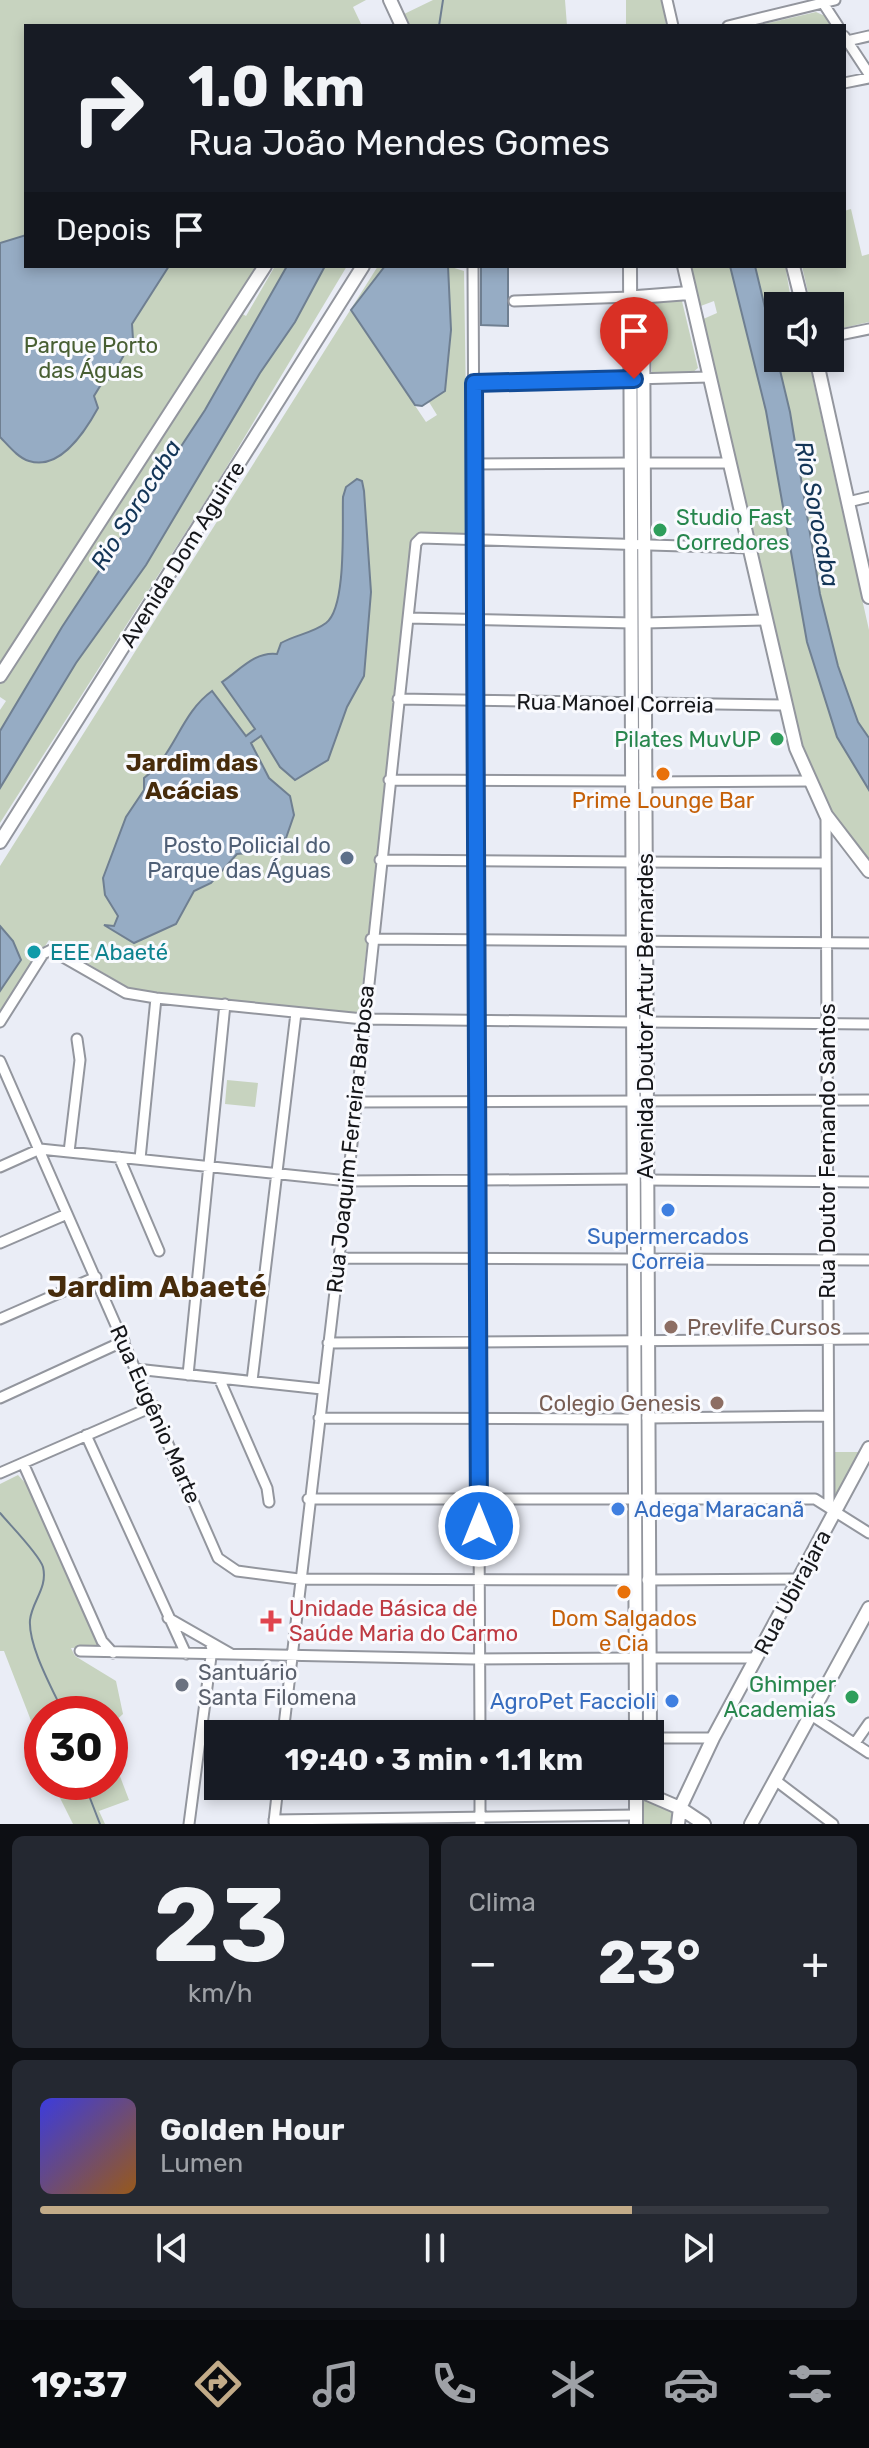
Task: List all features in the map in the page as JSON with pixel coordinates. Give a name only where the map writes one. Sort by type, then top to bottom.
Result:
[{"type":"main road","points":[[390,0],[401,24]]},
{"type":"main road","points":[[0,676],[264,268]]},
{"type":"main road","name":"Avenida Dom Aguirre","points":[[0,842],[362,268]]},
{"type":"main road","name":"Avenida Doutor Artur Bernardes","points":[[630,268],[637,297],[638,544],[632,623],[638,703],[639,941],[646,1022],[639,1102],[640,1340],[633,1419],[633,1580],[649,1720]]},
{"type":"main road","points":[[684,268],[785,705],[810,781],[826,815],[869,871]]},
{"type":"main road","points":[[794,268],[800,292]]},
{"type":"main road","points":[[637,297],[689,293]]},
{"type":"main road","points":[[819,372],[869,597]]},
{"type":"main road","name":"Avenida Doutor Artur Bernardes","points":[[638,544],[645,623],[638,703]]},
{"type":"main road","name":"Avenida Doutor Artur Bernardes","points":[[639,941],[631,1022],[639,1102]]},
{"type":"main road","name":"Avenida Doutor Artur Bernardes","points":[[637,1720],[647,1580],[648,1499],[647,1418],[640,1340]]},
{"type":"main road","name":"Rua Ubirajara","points":[[678,1824],[680,1808],[713,1738],[799,1579],[832,1509],[869,1448]]},
{"type":"main road","points":[[751,1824],[869,1608]]},
{"type":"main road","points":[[664,1798],[704,1824]]},
{"type":"street","points":[[667,0],[673,24]]},
{"type":"street","points":[[736,24],[835,0]]},
{"type":"street","points":[[822,2],[837,24]]},
{"type":"street","points":[[846,82],[869,76],[846,38],[869,36]]},
{"type":"street","points":[[473,268],[480,1720]]},
{"type":"street","points":[[514,301],[637,297]]},
{"type":"street","points":[[844,334],[869,329]]},
{"type":"street","points":[[474,383],[709,377]]},
{"type":"street","points":[[474,464],[729,463]]},
{"type":"street","points":[[848,502],[869,497]]},
{"type":"street","name":"Rua Joaquim Ferreira Barbosa","points":[[284,1720],[348,1181],[371,939],[416,543],[421,538],[474,539]]},
{"type":"street","points":[[474,539],[750,548]]},
{"type":"street","points":[[408,618],[632,623]]},
{"type":"street","points":[[645,623],[767,620]]},
{"type":"street","name":"Rua Manoel Correia","points":[[398,699],[785,705]]},
{"type":"street","points":[[389,780],[810,781]]},
{"type":"street","name":"Rua Doutor Fernando Santos","points":[[826,815],[828,1416],[832,1509]]},
{"type":"street","points":[[826,845],[831,838],[841,836]]},
{"type":"street","points":[[380,860],[826,863]]},
{"type":"street","points":[[371,939],[869,943]]},
{"type":"street","points":[[0,1022],[48,950],[55,951],[126,993],[156,998],[363,1019],[631,1022]]},
{"type":"street","points":[[140,1159],[156,998]]},
{"type":"street","points":[[188,1375],[225,1004]]},
{"type":"street","points":[[252,1381],[296,1013]]},
{"type":"street","points":[[646,1022],[869,1024]]},
{"type":"street","points":[[69,1152],[80,1060],[77,1039]]},
{"type":"street","name":"Rua Eugênio Marte","points":[[0,1061],[5,1086],[40,1149],[218,1558],[237,1571],[299,1579],[633,1580]]},
{"type":"street","points":[[356,1102],[869,1100]]},
{"type":"street","points":[[0,1167],[40,1149],[348,1181],[869,1182]]},
{"type":"street","points":[[119,1157],[159,1251]]},
{"type":"street","points":[[0,1243],[67,1214]]},
{"type":"street","points":[[338,1258],[869,1260]]},
{"type":"street","points":[[0,1319],[96,1277]]},
{"type":"street","points":[[328,1343],[869,1339]]},
{"type":"street","points":[[0,1398],[124,1341]]},
{"type":"street","points":[[136,1369],[322,1389]]},
{"type":"street","points":[[219,1378],[267,1488],[269,1502]]},
{"type":"street","points":[[0,1473],[154,1406]]},
{"type":"street","points":[[647,1418],[828,1416]]},
{"type":"street","points":[[319,1418],[633,1419]]},
{"type":"street","points":[[86,1435],[186,1654]]},
{"type":"street","points":[[23,1463],[102,1641],[113,1653]]},
{"type":"street","points":[[308,1499],[815,1499],[869,1533]]},
{"type":"street","points":[[647,1580],[799,1579]]},
{"type":"street","points":[[168,1618],[233,1656]]},
{"type":"street","points":[[168,1618],[173,1654]]},
{"type":"street","points":[[189,1824],[211,1655],[210,1642]]},
{"type":"street","points":[[80,1651],[479,1659],[756,1658]]},
{"type":"street","points":[[811,1715],[869,1753]]},
{"type":"street","points":[[855,1743],[869,1723]]},
{"type":"street","points":[[664,1736],[713,1738]]},
{"type":"street","points":[[775,1780],[833,1824]]},
{"type":"street","points":[[276,1800],[274,1822],[636,1820]]},
{"type":"green space","name":"Parque Porto das Águas","points":[[0,0],[366,0],[353,7],[361,24],[24,24],[24,268],[257,268],[0,664]]},
{"type":"green space","points":[[433,0],[565,0],[567,24],[406,24],[402,15]]},
{"type":"green space","points":[[626,0],[663,0],[666,24],[626,24]]},
{"type":"green space","points":[[816,12],[825,16],[830,24],[764,24]]},
{"type":"green space","points":[[851,209],[862,256],[869,254],[869,322],[844,328],[844,292],[808,292],[802,268],[846,268],[846,210]]},
{"type":"green space","points":[[274,268],[346,268],[217,483],[0,823],[0,710],[6,701],[0,697],[0,684],[239,312],[246,316]]},
{"type":"green space","points":[[377,268],[383,268],[351,310],[426,422],[437,415],[429,402],[445,391],[451,330],[448,268],[464,271],[468,535],[423,534],[413,539],[359,1015],[130,989],[49,940],[0,1015],[0,991],[21,960],[13,941],[0,926],[0,866]]},
{"type":"green space","points":[[689,268],[785,268],[790,292],[764,292],[764,372],[811,372],[869,630],[869,862],[832,812],[801,747],[701,320],[717,313],[714,301],[698,307]]},
{"type":"green space","points":[[681,297],[698,368],[692,373],[652,374],[648,305],[650,300]]},
{"type":"green space","points":[[227,1080],[258,1083],[255,1107],[225,1104]]},
{"type":"green space","points":[[832,1452],[864,1452],[834,1501],[831,1499]]},
{"type":"green space","points":[[18,1475],[29,1487],[98,1647],[71,1648],[75,1656],[116,1681],[119,1696],[24,1696],[24,1703],[4,1651],[0,1651],[0,1484]]},
{"type":"green space","points":[[128,1797],[129,1800],[99,1811],[105,1824],[73,1824],[61,1800],[128,1800]]},
{"type":"green space","points":[[640,1800],[653,1800],[673,1808],[671,1824],[640,1824]]},
{"type":"water","points":[[24,236],[24,268],[168,268],[132,324],[133,339],[111,378],[102,383],[94,396],[98,408],[87,427],[71,446],[51,460],[29,461],[13,451],[0,437],[0,243]]},
{"type":"water","name":"Rio Sorocaba","points":[[286,268],[324,268],[295,322],[260,373],[146,565],[76,663],[0,788],[0,731],[62,627],[205,410]]},
{"type":"water","points":[[383,268],[448,268],[451,330],[445,391],[422,406],[415,405],[351,310]]},
{"type":"water","points":[[481,268],[508,268],[508,326],[481,325]]},
{"type":"water","name":"Rio Sorocaba","points":[[730,268],[755,268],[764,304],[764,372],[780,372],[790,412],[820,594],[838,666],[858,722],[869,738],[869,790],[837,737],[807,642],[766,411]]},
{"type":"water","points":[[357,479],[362,481],[364,491],[371,592],[364,676],[347,707],[328,760],[295,780],[280,767],[261,736],[251,743],[269,778],[290,796],[294,815],[286,838],[272,840],[269,851],[237,854],[211,883],[194,891],[176,924],[134,943],[104,925],[114,926],[118,916],[105,895],[103,878],[126,817],[144,790],[144,778],[163,758],[192,711],[212,691],[246,736],[255,729],[222,682],[254,659],[277,654],[281,643],[321,626],[333,614],[340,583],[343,497],[346,487]]},
{"type":"water","points":[[0,926],[13,941],[21,960],[0,991]]},
{"type":"waterway","points":[[439,24],[443,0]]},
{"type":"waterway","points":[[0,1513],[43,1567],[42,1588],[31,1613],[30,1631],[55,1696]]},
{"type":"waterway","points":[[91,1800],[100,1824]]},
{"type":"place","name":"Studio Fast Corredores","points":[[660,530]]},
{"type":"place","name":"Pilates MuvUP","points":[[777,739]]},
{"type":"place","name":"Prime Lounge Bar","points":[[663,774]]},
{"type":"place","name":"Posto Policial do Parque das Águas","points":[[347,858]]},
{"type":"place","name":"EEE Abaeté","points":[[34,952]]},
{"type":"place","name":"Supermercados Correia","points":[[668,1210]]},
{"type":"place","name":"Prevlife Cursos","points":[[671,1327]]},
{"type":"place","name":"Colegio Genesis","points":[[717,1403]]},
{"type":"place","name":"Adega Maracanã","points":[[618,1509]]},
{"type":"place","name":"Dom Salgados e Cia","points":[[624,1592]]},
{"type":"place","name":"Unidade Básica de Saúde Maria do Carmo","points":[[271,1621]]},
{"type":"place","name":"Santuário Santa Filomena","points":[[182,1685]]},
{"type":"place","name":"Ghimper Academias","points":[[852,1697]]},
{"type":"place","name":"AgroPet Faccioli","points":[[672,1701]]},
{"type":"district","name":"Jardim das Acácias","points":[[192,777]]},
{"type":"district","name":"Jardim Abaeté","points":[[157,1287]]},
{"type":"route","points":[[479,1526],[474,383],[634,379]]}]
